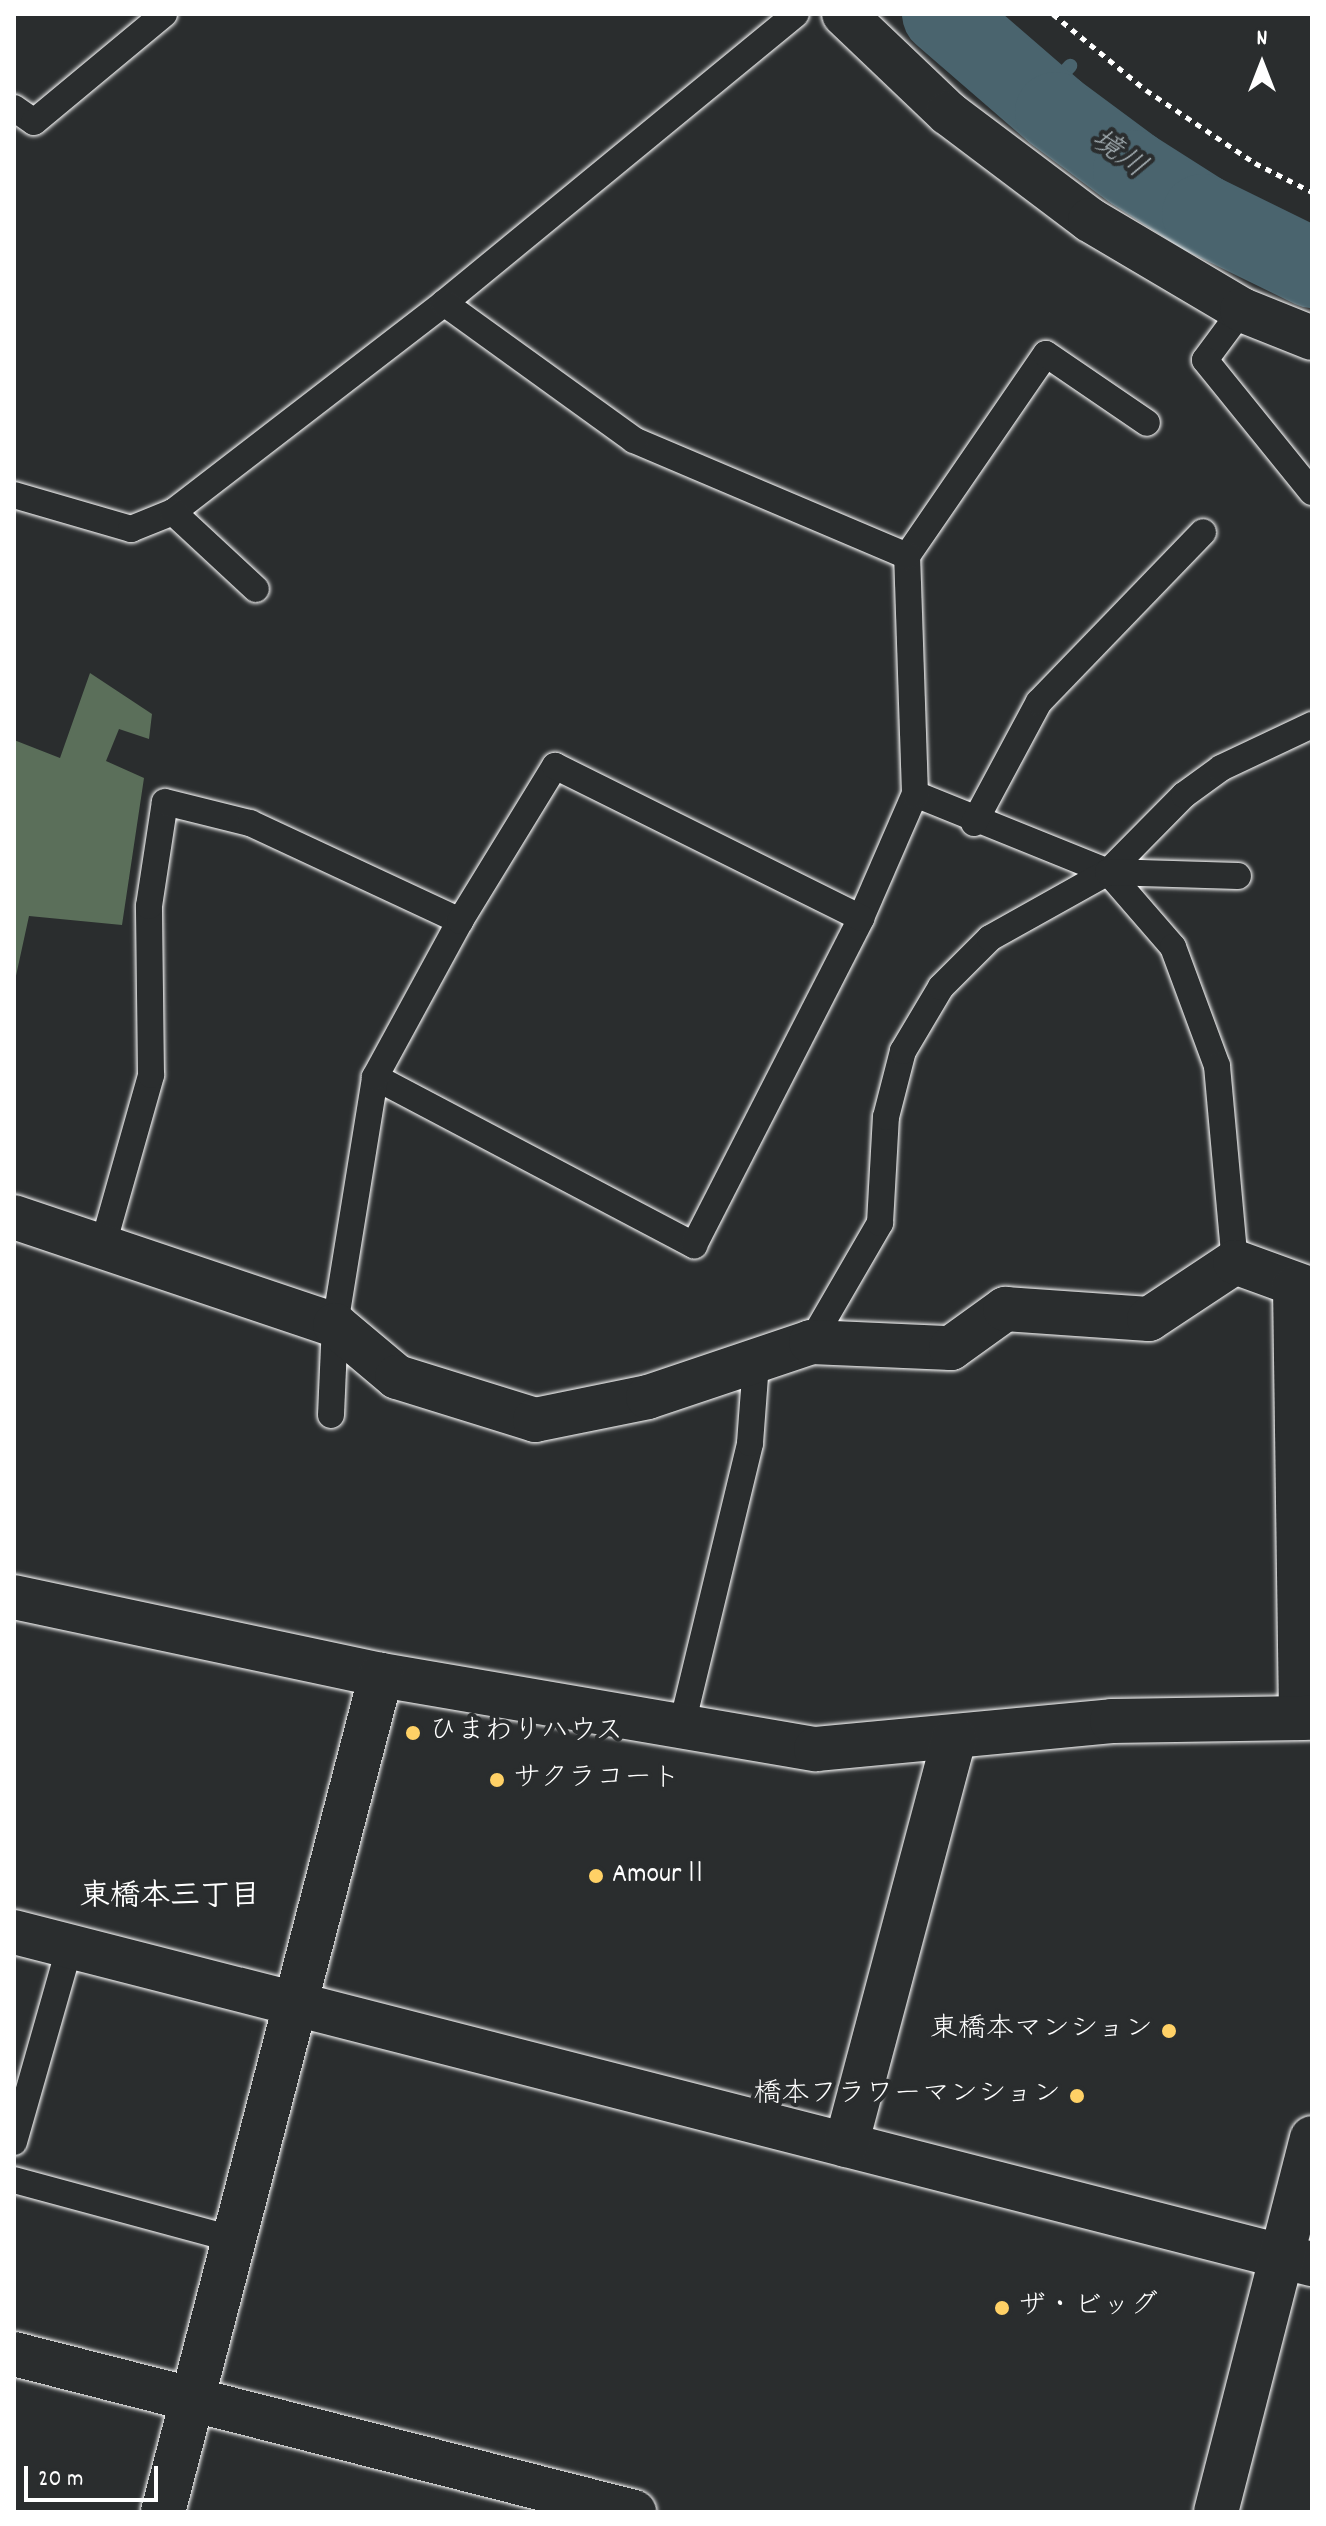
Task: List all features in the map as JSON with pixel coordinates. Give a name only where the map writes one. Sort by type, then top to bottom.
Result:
[{"type":"street","points":[[844,14],[948,113],[1090,220],[1242,310],[1312,338]]},
{"type":"street","points":[[14,1217],[335,1325],[397,1377],[535,1420],[648,1397],[811,1342],[951,1348],[1005,1309],[1149,1319],[1235,1262],[1304,1288],[1307,1718],[1112,1721],[816,1749],[681,1729],[381,1675],[14,1597]]},
{"type":"street","points":[[163,2512],[237,2240],[294,2005],[381,1675]]},
{"type":"street","points":[[846,2145],[954,1738]]},
{"type":"street","points":[[14,1932],[1297,2260]]},
{"type":"street","points":[[1216,2512],[1297,2260],[1312,2138]]},
{"type":"street","points":[[14,2354],[634,2512]]},
{"type":"lane","points":[[14,108],[34,122],[164,14]]},
{"type":"lane","points":[[14,495],[131,529],[173,512],[444,303],[796,14]]},
{"type":"lane","points":[[444,303],[634,440],[907,556]]},
{"type":"lane","points":[[1242,310],[1205,360],[1312,492]]},
{"type":"lane","points":[[375,1077],[694,1245],[861,918],[915,794],[907,556],[1046,354],[1147,423]]},
{"type":"lane","points":[[173,512],[256,589]]},
{"type":"lane","points":[[974,823],[1039,702],[1203,532]]},
{"type":"lane","points":[[811,1342],[880,1223],[889,1104],[903,1051],[941,987],[990,938],[1108,872],[1184,795],[1221,768],[1312,725]]},
{"type":"lane","points":[[331,1415],[335,1325],[375,1077],[460,921],[555,766],[861,918]]},
{"type":"lane","points":[[915,794],[974,823],[1108,872],[1238,876]]},
{"type":"lane","points":[[103,1245],[151,1075],[149,906],[165,802],[250,823],[460,921]]},
{"type":"lane","points":[[1108,872],[1173,947],[1217,1066],[1235,1262]]},
{"type":"lane","points":[[681,1729],[750,1443],[756,1363]]},
{"type":"lane","points":[[14,2142],[70,1945]]},
{"type":"lane","points":[[14,2180],[237,2240]]},
{"type":"path","points":[[1053,14],[1146,90],[1255,163],[1312,192]]},
{"type":"green space","points":[[90,673],[152,714],[149,739],[119,729],[106,761],[144,778],[122,925],[29,916],[14,985],[14,740],[60,758]]},
{"type":"waterway","name":"境川","points":[[942,14],[1055,112],[1133,170],[1202,214],[1312,268]]},
{"type":"waterway","points":[[1040,99],[1070,66]]},
{"type":"place","name":"ひまわりハウス","points":[[413,1733]]},
{"type":"place","name":"サクラコート","points":[[497,1780]]},
{"type":"place","name":"AmourⅡ","points":[[596,1876]]},
{"type":"place","name":"東橋本マンション","points":[[1169,2031]]},
{"type":"place","name":"橋本フラワーマンション","points":[[1077,2096]]},
{"type":"place","name":"ザ・ビッグ","points":[[1002,2308]]},
{"type":"district","name":"東橋本三丁目","points":[[170,1899]]}]
